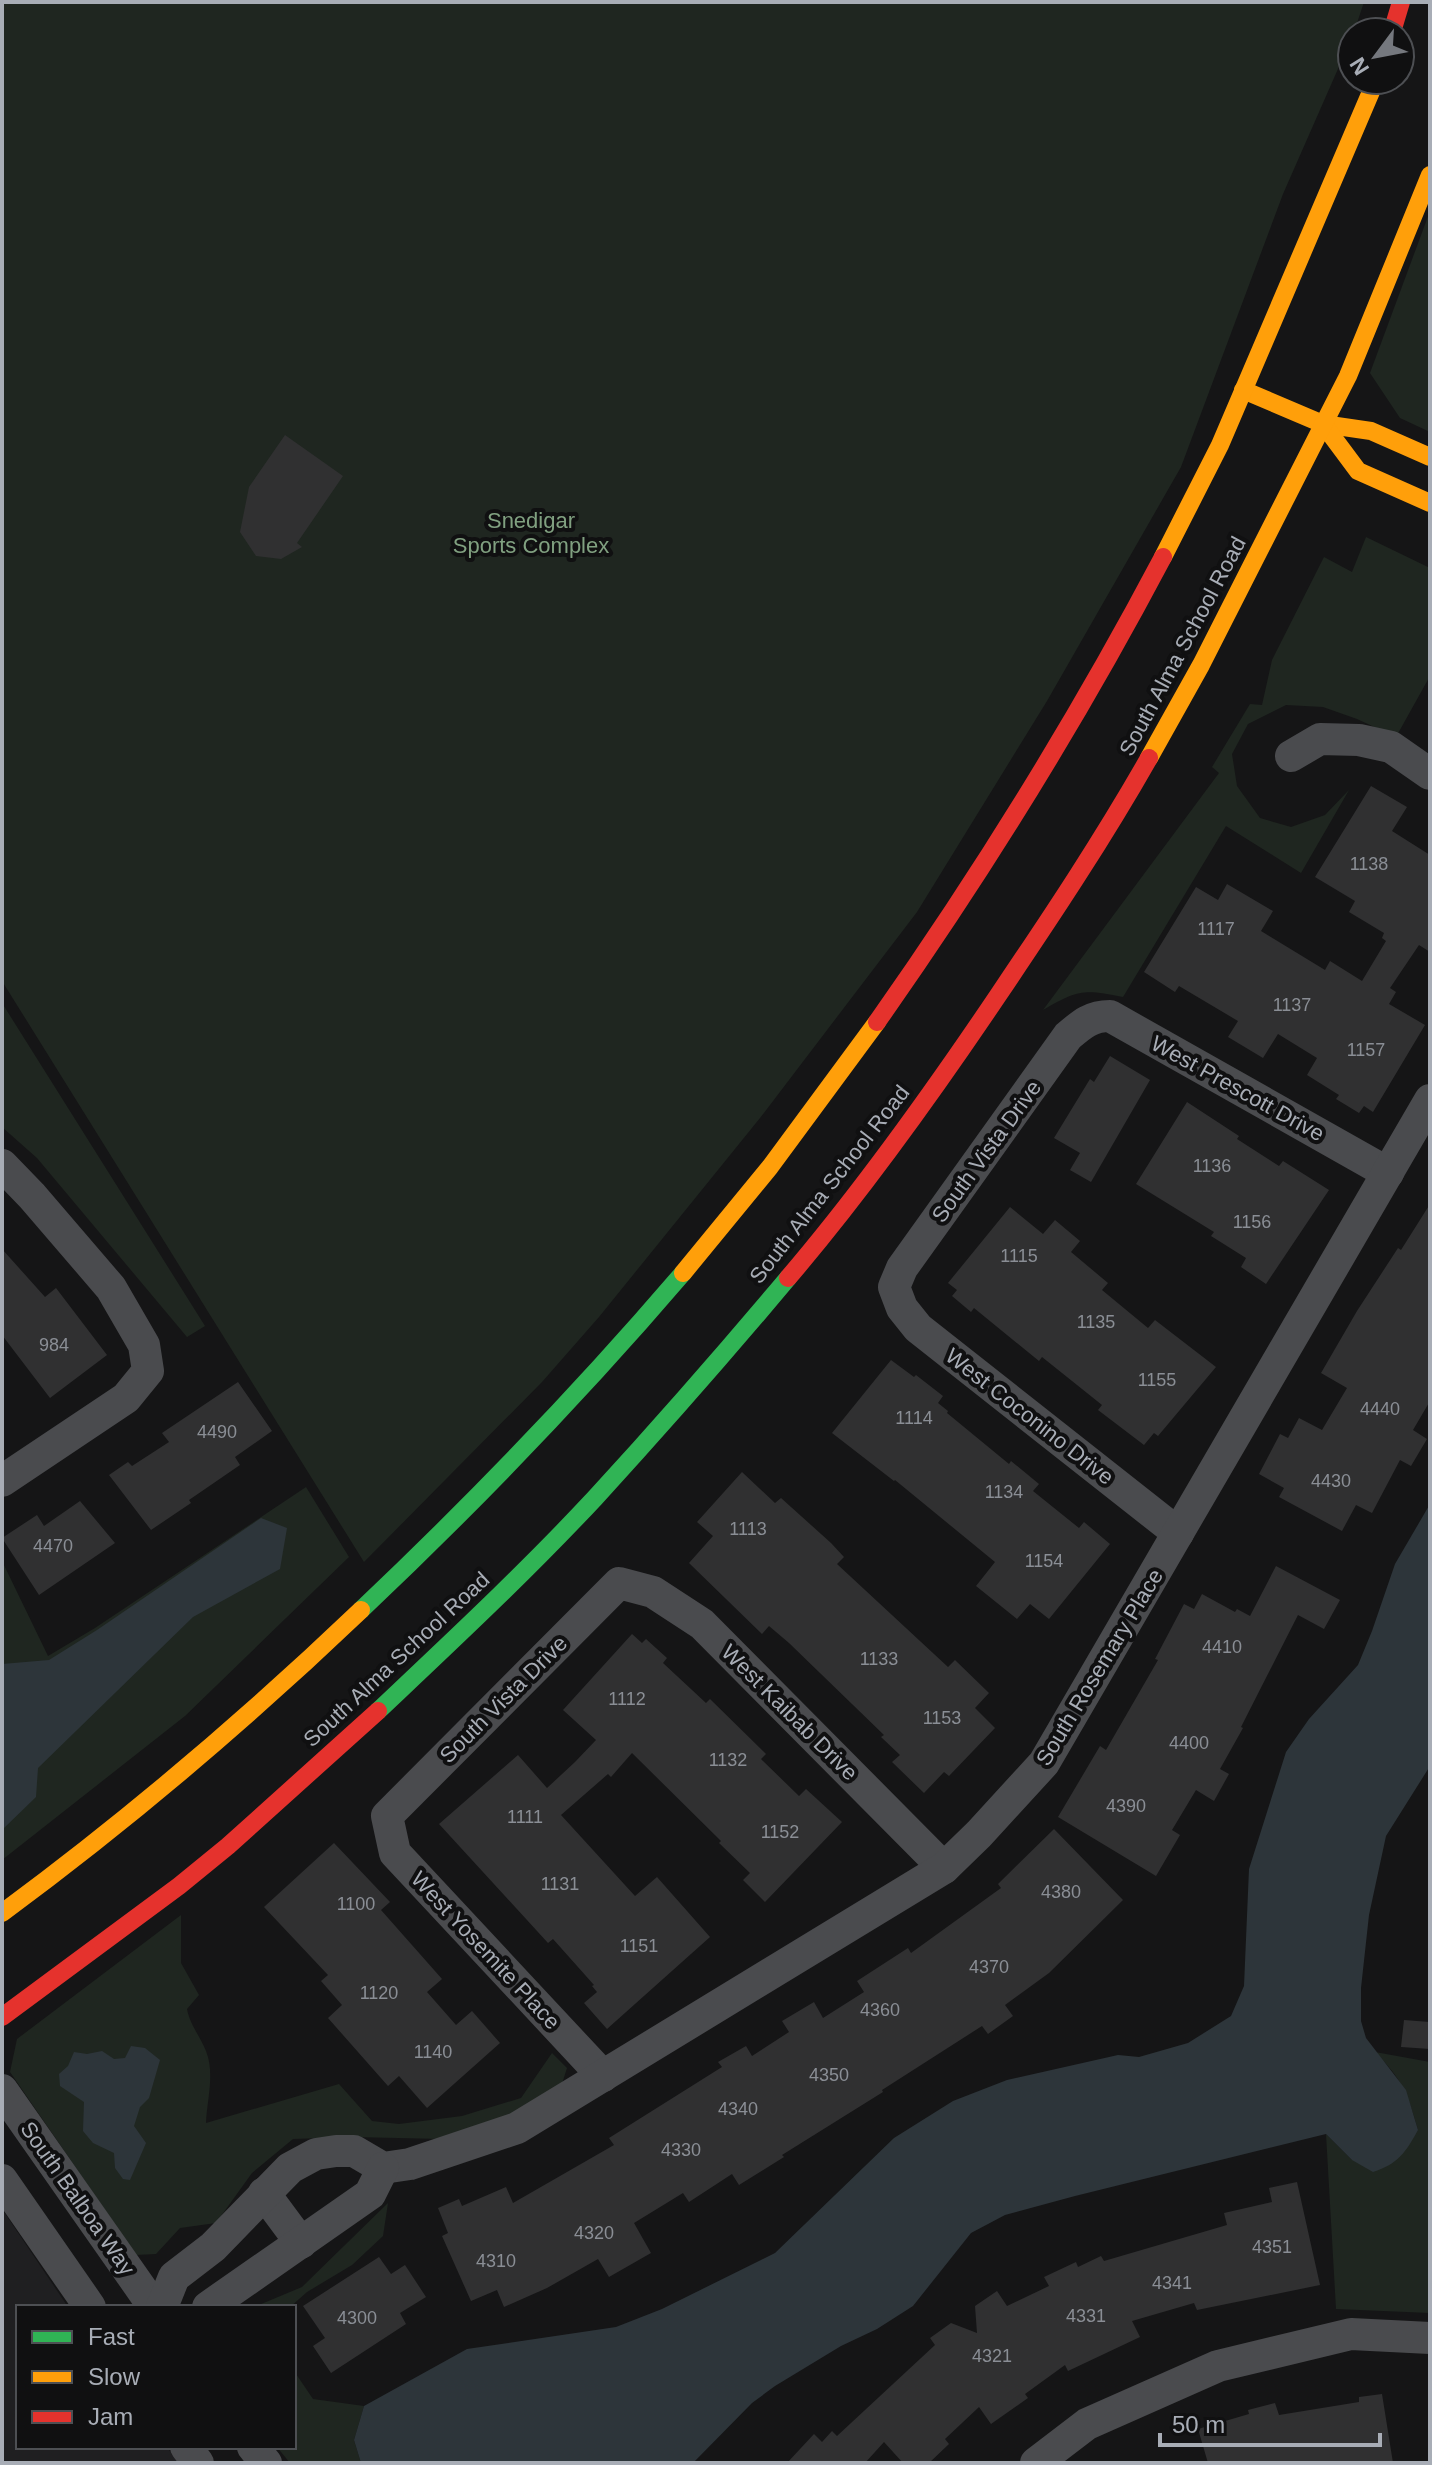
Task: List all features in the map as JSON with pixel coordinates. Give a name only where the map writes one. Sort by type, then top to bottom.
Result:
[{"type":"main road","points":[[2,1913],[67,1866],[175,1778],[331,1640],[439,1536],[514,1461],[633,1330],[746,1196],[830,1088],[961,900],[1010,823],[1132,614],[1221,443],[1369,96]]},
{"type":"main road","name":"South Alma School Road","points":[[2,2017],[179,1886],[354,1734],[446,1648],[593,1500],[687,1397],[802,1262],[913,1119],[1074,883],[1201,665],[1348,376],[1430,175]]},
{"type":"main road","points":[[1243,390],[1323,424],[1371,431],[1430,457]]},
{"type":"main road","points":[[1323,424],[1358,471],[1430,503]]},
{"type":"street","points":[[1291,756],[1320,739],[1359,740],[1391,747],[1430,774]]},
{"type":"street","name":"West Prescott Drive","points":[[1086,1021],[1110,1016],[1388,1173]]},
{"type":"street","name":"South Vista Drive","points":[[894,1287],[902,1268],[1049,1062],[1068,1036],[1086,1021]]},
{"type":"street","name":"South Rosemary Place","points":[[383,2168],[410,2164],[517,2128],[944,1868],[979,1834],[1044,1763],[1430,1100]]},
{"type":"street","points":[[2,1165],[111,1288],[144,1345],[148,1371],[126,1398],[2,1481]]},
{"type":"street","name":"West Coconino Drive","points":[[894,1287],[902,1308],[918,1328],[1178,1533]]},
{"type":"street","name":"South Vista Drive","points":[[387,1816],[619,1583]]},
{"type":"street","name":"West Kaibab Drive","points":[[619,1583],[653,1592],[702,1624],[944,1868]]},
{"type":"street","name":"West Yosemite Place","points":[[387,1816],[395,1853],[603,2076]]},
{"type":"street","name":"South Balboa Way","points":[[2,2090],[153,2305]]},
{"type":"street","points":[[163,2305],[174,2277],[213,2247],[290,2168],[316,2154],[354,2151],[383,2168],[370,2194],[211,2305]]},
{"type":"street","points":[[2,2180],[89,2305]]},
{"type":"street","points":[[264,2193],[301,2243]]},
{"type":"street","points":[[1036,2463],[1087,2424],[1218,2366],[1351,2334],[1430,2338]]},
{"type":"shaded area","points":[[1430,1504],[1430,1766],[1386,1836],[1369,1915],[1361,1988],[1361,2021],[1366,2038],[1406,2090],[1418,2130],[1400,2156],[1373,2172],[1352,2160],[1326,2134],[1005,2215],[971,2233],[913,2306],[775,2386],[752,2403],[693,2463],[361,2463],[354,2440],[364,2406],[467,2349],[616,2327],[662,2309],[775,2253],[894,2138],[953,2101],[1007,2080],[1118,2055],[1139,2057],[1188,2043],[1231,2016],[1244,1986],[1249,1869],[1286,1752],[1309,1719],[1358,1665],[1395,1564]]},
{"type":"shaded area","points":[[261,1518],[287,1528],[280,1569],[193,1617],[38,1768],[36,1797],[2,1830],[2,1664],[49,1660]]},
{"type":"shaded area","points":[[131,2046],[145,2048],[160,2060],[149,2098],[140,2107],[134,2126],[146,2143],[130,2180],[123,2179],[115,2168],[114,2153],[93,2143],[83,2131],[84,2102],[60,2086],[59,2074],[68,2066],[74,2052],[87,2054],[102,2051],[114,2059],[125,2058]]},
{"type":"shaded area","points":[[2,2209],[67,2305],[16,2305],[16,2449],[168,2449],[178,2463],[2,2463]]},
{"type":"green space","name":"Snedigar Sports Complex","points":[[2,2],[1364,2],[1359,16],[1336,16],[1336,73],[1283,194],[1181,467],[1047,701],[917,912],[760,1118],[599,1317],[542,1382],[364,1562],[2,981]]},
{"type":"green space","points":[[1430,211],[1430,432],[1400,418],[1370,373]]},
{"type":"green space","points":[[1366,537],[1430,568],[1430,676],[1396,737],[1323,707],[1286,705],[1248,724],[1232,754],[1237,786],[1260,818],[1291,827],[1325,815],[1349,790],[1301,873],[1226,826],[1123,997],[1081,993],[1043,1010],[1219,773],[1212,767],[1250,704],[1262,705],[1272,660],[1324,557],[1352,572]]},
{"type":"green space","points":[[2,1003],[205,1326],[187,1337],[37,1158],[2,1127]]},
{"type":"green space","points":[[306,1487],[349,1557],[185,1716],[2,1860],[2,1561],[48,1656]]},
{"type":"green space","points":[[181,1915],[181,1963],[199,1995],[187,2009],[209,2059],[206,2123],[339,2084],[372,2121],[399,2124],[462,2116],[521,2098],[552,2053],[567,2068],[560,2090],[517,2115],[442,2139],[293,2139],[252,2173],[216,2223],[180,2228],[156,2254],[136,2255],[10,2072],[17,2039]]},
{"type":"green space","points":[[1375,2052],[1430,2062],[1430,2313],[1336,2309],[1326,2134],[1352,2160],[1418,2130],[1403,2088]]},
{"type":"green space","points":[[388,2203],[383,2236],[352,2265],[307,2292],[292,2305],[259,2305],[302,2287]]},
{"type":"green space","points":[[296,2374],[313,2399],[364,2406],[354,2440],[361,2463],[290,2463],[279,2449],[296,2449]]},
{"type":"building","points":[[285,435],[343,476],[297,543],[302,547],[281,559],[256,556],[240,532],[249,487]]},
{"type":"building","points":[[1371,786],[1407,807],[1392,831],[1430,855],[1430,952],[1419,945],[1390,988],[1396,992],[1389,1004],[1425,1025],[1373,1112],[1364,1106],[1359,1113],[1336,1099],[1339,1095],[1307,1075],[1317,1058],[1278,1034],[1263,1058],[1228,1037],[1238,1021],[1179,986],[1175,992],[1144,972],[1196,887],[1218,900],[1227,884],[1273,911],[1261,931],[1325,970],[1330,961],[1362,981],[1386,941],[1382,938],[1384,933],[1349,912],[1355,901],[1315,877]]},
{"type":"building","points":[[1110,1056],[1150,1080],[1091,1182],[1070,1170],[1080,1153],[1054,1138],[1090,1079],[1094,1082]]},
{"type":"building","points":[[1187,1102],[1279,1166],[1283,1161],[1329,1190],[1266,1284],[1241,1267],[1246,1258],[1211,1236],[1214,1232],[1136,1184]]},
{"type":"building","points":[[1430,1204],[1430,1401],[1413,1430],[1427,1439],[1411,1466],[1400,1460],[1372,1513],[1356,1505],[1342,1531],[1279,1497],[1284,1488],[1259,1474],[1280,1434],[1288,1438],[1299,1418],[1322,1430],[1347,1388],[1321,1373],[1357,1311]]},
{"type":"building","points":[[1010,1207],[1043,1234],[1055,1220],[1080,1241],[1071,1252],[1108,1283],[1102,1290],[1148,1328],[1155,1320],[1216,1367],[1158,1436],[1154,1433],[1144,1445],[1098,1410],[1102,1405],[1042,1357],[1039,1361],[974,1308],[971,1312],[952,1296],[957,1290],[948,1283]]},
{"type":"building","points":[[2,1249],[45,1297],[56,1288],[107,1355],[50,1398],[2,1335]]},
{"type":"building","points":[[891,1360],[943,1396],[938,1403],[947,1413],[1009,1464],[1011,1461],[1039,1484],[1033,1491],[1079,1528],[1084,1522],[1110,1544],[1049,1619],[1030,1604],[1017,1619],[976,1586],[995,1562],[832,1433]]},
{"type":"building","points":[[238,1382],[272,1431],[235,1457],[240,1465],[151,1530],[109,1475],[128,1462],[132,1466],[169,1442],[162,1433]]},
{"type":"building","points":[[742,1472],[775,1503],[781,1498],[831,1543],[844,1557],[837,1564],[948,1667],[955,1660],[989,1693],[975,1708],[995,1728],[949,1776],[944,1772],[924,1793],[892,1762],[900,1755],[881,1737],[884,1735],[789,1643],[769,1626],[762,1634],[689,1563],[713,1536],[697,1522]]},
{"type":"building","points":[[80,1501],[115,1543],[39,1595],[2,1538],[37,1515],[44,1526]]},
{"type":"building","points":[[1276,1566],[1340,1600],[1324,1629],[1298,1615],[1220,1769],[1229,1774],[1214,1801],[1196,1790],[1172,1830],[1180,1835],[1156,1876],[1058,1817],[1100,1746],[1106,1750],[1158,1660],[1155,1659],[1184,1604],[1194,1609],[1202,1594],[1235,1612],[1237,1609],[1250,1616]]},
{"type":"building","points":[[632,1634],[642,1643],[646,1639],[667,1658],[663,1663],[706,1703],[710,1699],[766,1754],[761,1759],[799,1796],[806,1789],[842,1822],[765,1902],[743,1880],[750,1873],[632,1753],[611,1777],[608,1774],[561,1815],[635,1896],[657,1877],[710,1937],[607,2029],[584,2003],[597,1992],[594,1985],[553,1939],[548,1943],[439,1824],[518,1755],[547,1788],[575,1762],[596,1740],[563,1710]]},
{"type":"building","points":[[1054,1829],[1123,1900],[1049,1973],[1005,2005],[1013,2016],[988,2034],[982,2026],[739,2185],[732,2174],[689,2202],[683,2193],[634,2223],[651,2253],[609,2277],[598,2259],[547,2288],[504,2307],[497,2290],[471,2301],[442,2236],[448,2233],[438,2208],[459,2199],[462,2206],[506,2187],[513,2203],[614,2145],[609,2138],[722,2067],[718,2062],[746,2046],[752,2056],[789,2032],[782,2021],[814,2002],[823,2018],[864,1992],[857,1981],[908,1948],[911,1953],[1001,1888],[998,1884]]},
{"type":"building","points":[[334,1843],[390,1902],[381,1910],[442,1979],[427,1992],[456,2025],[472,2011],[500,2043],[427,2108],[399,2076],[388,2086],[328,2018],[342,2005],[321,1981],[328,1975],[264,1907]]},
{"type":"building","points":[[1404,2020],[1430,2022],[1430,2049],[1401,2047]]},
{"type":"building","points":[[1297,2182],[1320,2285],[1197,2310],[1194,2303],[1132,2321],[1140,2337],[1068,2371],[1065,2365],[1025,2394],[1028,2398],[991,2424],[979,2407],[945,2439],[949,2444],[929,2463],[903,2463],[884,2442],[865,2463],[787,2463],[814,2434],[822,2442],[832,2431],[837,2436],[935,2345],[930,2338],[951,2323],[977,2333],[975,2306],[997,2291],[1007,2306],[1049,2286],[1044,2277],[1076,2262],[1078,2267],[1101,2256],[1104,2261],[1227,2225],[1224,2213],[1272,2202],[1269,2188]]},
{"type":"building","points":[[379,2257],[391,2274],[405,2265],[426,2297],[400,2313],[406,2324],[331,2373],[313,2346],[325,2338],[303,2306]]},
{"type":"building","points":[[1382,2394],[1393,2463],[1208,2463],[1198,2429],[1275,2403],[1279,2415],[1359,2402],[1359,2397]]},
{"type":"traffic: fast","points":[[361,1610],[526,1446],[683,1273]]},
{"type":"traffic: fast","points":[[378,1711],[516,1579],[595,1498],[788,1278]]},
{"type":"traffic: slow","points":[[1163,557],[1220,445],[1369,96]]},
{"type":"traffic: slow","points":[[1149,758],[1201,665],[1348,376],[1430,175]]},
{"type":"traffic: slow","points":[[1243,390],[1323,424],[1371,431],[1430,457]]},
{"type":"traffic: slow","points":[[1323,424],[1358,471],[1430,503]]},
{"type":"traffic: slow","points":[[683,1273],[770,1167],[877,1022]]},
{"type":"traffic: slow","points":[[2,1913],[186,1767],[361,1610]]},
{"type":"traffic: jam","points":[[1397,16],[1401,2]]},
{"type":"traffic: jam","points":[[877,1022],[1028,794],[1163,557]]},
{"type":"traffic: jam","points":[[788,1278],[871,1175],[949,1067],[1076,878],[1149,758]]},
{"type":"traffic: jam","points":[[2,2017],[179,1886],[378,1711]]}]
